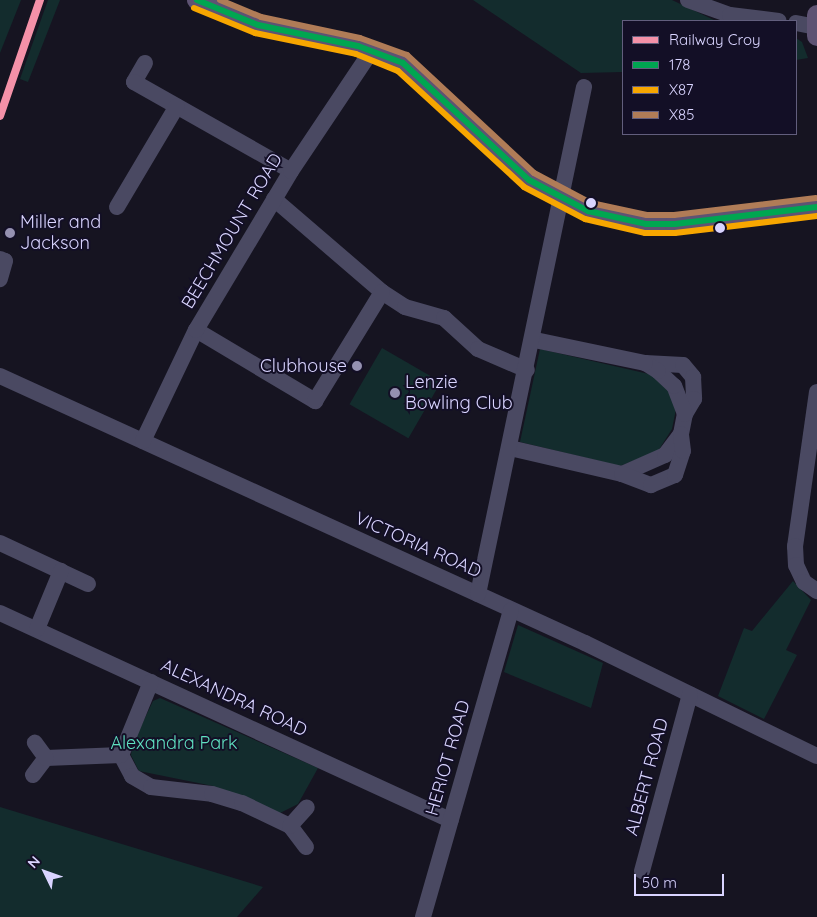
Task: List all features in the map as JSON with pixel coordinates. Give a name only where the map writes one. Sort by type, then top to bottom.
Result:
[{"type":"main road","points":[[197,0],[258,25],[372,50],[403,63],[432,85],[530,180],[563,200],[588,211],[646,224],[675,224],[817,207]]},
{"type":"street","points":[[688,0],[730,15],[771,20]]},
{"type":"street","points":[[797,23],[817,26]]},
{"type":"street","name":"BEECHMOUNT ROAD","points":[[143,441],[196,330],[291,171],[372,50]]},
{"type":"street","points":[[145,63],[134,82],[291,171]]},
{"type":"street","points":[[478,594],[534,340],[584,87]]},
{"type":"street","points":[[117,207],[177,106]]},
{"type":"street","points":[[274,199],[382,292],[405,307],[444,318],[478,349],[527,370]]},
{"type":"street","points":[[0,259],[5,261],[0,279]]},
{"type":"street","points":[[196,330],[315,401],[382,292]]},
{"type":"street","points":[[510,448],[622,474],[665,455],[681,434],[685,414],[674,386],[645,363],[534,340]]},
{"type":"street","name":"VICTORIA ROAD","points":[[0,376],[478,594],[817,756]]},
{"type":"street","points":[[817,392],[795,546],[796,565],[804,582],[817,591]]},
{"type":"street","points":[[0,543],[88,584]]},
{"type":"street","points":[[36,629],[61,572]]},
{"type":"street","name":"HERIOT ROAD","points":[[423,917],[511,610]]},
{"type":"street","name":"ALEXANDRA ROAD","points":[[0,613],[451,820]]},
{"type":"street","points":[[151,682],[121,755],[132,776],[151,787],[212,794],[290,826],[306,847]]},
{"type":"street","name":"ALBERT ROAD","points":[[642,871],[690,694]]},
{"type":"street","points":[[35,743],[46,758]]},
{"type":"street","points":[[46,758],[121,755]]},
{"type":"street","points":[[33,775],[46,758]]},
{"type":"street","points":[[290,826],[308,807]]},
{"type":"green space","points":[[0,0],[21,0],[0,53]]},
{"type":"green space","points":[[48,0],[60,0],[28,82],[20,79]]},
{"type":"green space","points":[[473,0],[672,0],[714,20],[622,20],[622,72],[581,73]]},
{"type":"green space","points":[[797,39],[802,42],[808,58],[797,60]]},
{"type":"green space","name":"Lenzie Bowling Club","points":[[382,348],[441,382],[408,438],[350,404]]},
{"type":"green space","points":[[540,349],[653,375],[668,390],[676,409],[672,429],[658,451],[620,466],[520,442]]},
{"type":"green space","points":[[793,581],[811,600],[786,650],[797,655],[764,719],[718,696],[744,628],[752,631]]},
{"type":"green space","points":[[518,625],[603,663],[591,708],[504,672]]},
{"type":"green space","name":"Alexandra Park","points":[[160,698],[318,768],[298,804],[278,814],[213,786],[139,771],[131,755],[133,743],[153,701]]},
{"type":"green space","points":[[0,807],[263,887],[237,917],[0,917]]},
{"type":"rail line","name":"Croy","points":[[0,116],[40,0]]},
{"type":"transit line","name":"178","points":[[197,0],[258,25],[358,46],[403,63],[529,180],[588,211],[646,224],[675,224],[817,207]]},
{"type":"transit line","name":"X85","points":[[220,0],[261,17],[360,38],[407,55],[534,173],[591,203],[647,215],[674,215],[816,198]]},
{"type":"transit line","name":"X87","points":[[194,8],[255,33],[356,54],[398,71],[524,187],[585,219],[645,233],[675,233],[817,216]]},
{"type":"place","name":"Miller and Jackson","points":[[10,233]]},
{"type":"place","name":"Clubhouse","points":[[357,366]]},
{"type":"place","name":"Lenzie Bowling Club","points":[[395,393]]}]
